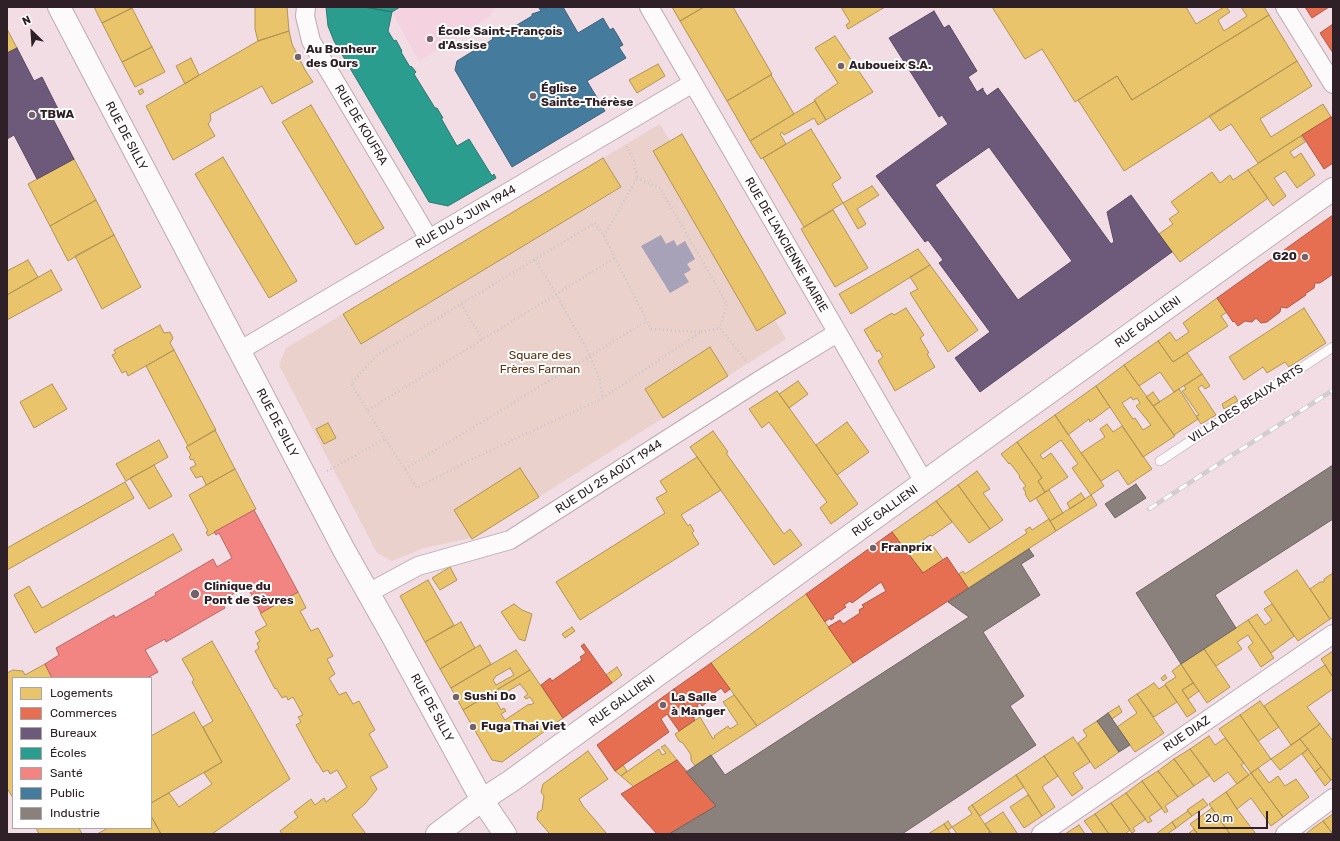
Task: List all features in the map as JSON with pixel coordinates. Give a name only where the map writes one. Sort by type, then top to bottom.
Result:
[{"type":"street","name":"RUE DE SILLY","points":[[59,7],[325,516],[482,800],[505,834]]},
{"type":"street","name":"RUE DE KOUFRA","points":[[306,7],[305,16],[310,41],[429,239]]},
{"type":"street","name":"RUE DE L'ANCIENNE MAIRIE","points":[[649,7],[924,482]]},
{"type":"street","points":[[1285,7],[1333,84]]},
{"type":"street","name":"RUE DU 6 JUIN 1944","points":[[239,351],[693,83]]},
{"type":"street","name":"RUE GALLIENI","points":[[437,834],[482,800],[511,781],[924,482],[1333,189]]},
{"type":"street","name":"RUE DU 25 AOÛT 1944","points":[[368,593],[418,566],[510,540],[760,380],[837,333]]},
{"type":"street","name":"RUE DIAZ","points":[[1041,834],[1333,634]]},
{"type":"street","points":[[1285,834],[1333,798]]},
{"type":"lane","name":"VILLA DES BEAUX ARTS","points":[[1160,461],[1333,347]]},
{"type":"path","points":[[604,236],[636,178],[634,160],[615,129]]},
{"type":"path","points":[[636,178],[660,188],[727,304],[720,328]]},
{"type":"path","points":[[701,332],[603,398],[470,460],[417,488],[351,384],[377,354],[595,224],[604,236],[651,329],[701,332],[720,328]]},
{"type":"path","points":[[368,410],[615,258]]},
{"type":"path","points":[[535,260],[590,355],[600,381],[603,398]]},
{"type":"path","points":[[461,304],[482,339]]},
{"type":"path","points":[[405,469],[647,320]]},
{"type":"path","points":[[720,328],[748,363]]},
{"type":"path","points":[[332,468],[385,439]]},
{"type":"shaded area","name":"École Saint-François d'Assise","points":[[364,7],[498,7],[493,10],[489,17],[419,61],[392,12]]},
{"type":"shaded area","points":[[661,235],[666,244],[674,240],[677,246],[685,241],[695,259],[687,264],[691,270],[684,274],[689,282],[670,293],[641,246]]},
{"type":"green space","name":"Square des Frères Farman","points":[[660,124],[670,141],[653,151],[757,330],[775,320],[786,339],[728,376],[710,347],[645,389],[663,418],[539,497],[471,538],[424,548],[392,561],[377,553],[279,365],[286,348],[343,314],[361,344],[621,188],[603,158]]},
{"type":"building: Logements","points":[[94,7],[132,7],[132,8],[102,23]]},
{"type":"building: Logements","points":[[255,7],[287,7],[289,31],[258,41],[255,29]]},
{"type":"building: Logements","points":[[672,7],[704,7],[680,21]]},
{"type":"building: Logements","points":[[704,7],[733,7],[772,74],[727,101],[680,21]]},
{"type":"building: Logements","points":[[841,7],[885,7],[848,29],[846,25],[850,22]]},
{"type":"building: Logements","points":[[992,7],[1186,7],[1196,24],[1224,7],[1229,7],[1227,8],[1230,12],[1218,20],[1224,31],[1247,16],[1241,7],[1264,7],[1269,15],[1132,100],[1117,76],[1075,102],[1042,49],[1025,59]]},
{"type":"building: Logements","points":[[132,8],[152,47],[122,62],[102,23]]},
{"type":"building: Logements","points":[[1269,15],[1297,61],[1124,171],[1078,100],[1117,76],[1132,100]]},
{"type":"building: Logements","points":[[7,29],[17,48],[7,53]]},
{"type":"building: Logements","points":[[289,31],[292,44],[313,82],[272,104],[262,86],[210,114],[211,120],[208,124],[215,136],[173,160],[146,106],[258,41]]},
{"type":"building: Logements","name":"Auboueix S.A.","points":[[835,36],[873,92],[826,120],[814,100],[838,83],[815,48]]},
{"type":"building: Logements","points":[[152,47],[165,72],[135,87],[122,62]]},
{"type":"building: Logements","points":[[191,58],[199,75],[185,84],[176,66]]},
{"type":"building: Logements","points":[[1297,61],[1312,86],[1260,119],[1271,137],[1323,104],[1331,117],[1258,163],[1231,124],[1220,131],[1209,116]]},
{"type":"building: Logements","points":[[658,64],[665,76],[637,93],[629,80]]},
{"type":"building: Logements","points":[[771,75],[794,114],[750,141],[727,101]]},
{"type":"building: Logements","points":[[142,89],[144,92],[140,95],[138,91]]},
{"type":"building: Logements","points":[[815,101],[826,120],[818,125],[814,118],[784,135],[782,132],[780,134],[786,144],[761,159],[750,141]]},
{"type":"building: Logements","points":[[311,105],[384,228],[356,245],[282,122]]},
{"type":"building: Logements","points":[[811,129],[841,178],[832,184],[843,203],[804,227],[763,158]]},
{"type":"building: Logements","points":[[682,134],[786,313],[757,331],[653,151]]},
{"type":"building: Logements","points":[[1301,136],[1305,142],[1290,152],[1294,158],[1301,153],[1315,175],[1297,188],[1285,171],[1274,178],[1286,196],[1273,206],[1248,170]]},
{"type":"building: Logements","points":[[223,157],[297,281],[269,298],[195,174]]},
{"type":"building: Logements","points":[[603,158],[621,187],[361,344],[343,314]]},
{"type":"building: Logements","points":[[74,159],[96,200],[50,226],[28,184]]},
{"type":"building: Logements","points":[[1248,170],[1268,198],[1180,262],[1159,234],[1173,224],[1169,219],[1179,212],[1171,202],[1212,172],[1220,183],[1230,175],[1233,180]]},
{"type":"building: Logements","points":[[872,186],[879,195],[857,209],[866,224],[858,229],[843,203]]},
{"type":"building: Logements","points":[[96,200],[114,235],[68,261],[50,226]]},
{"type":"building: Logements","points":[[833,210],[868,268],[835,287],[801,229]]},
{"type":"building: Logements","points":[[114,235],[141,287],[102,309],[75,256]]},
{"type":"building: Logements","points":[[918,249],[930,265],[851,314],[839,294]]},
{"type":"building: Logements","points":[[28,260],[38,277],[7,295],[7,271]]},
{"type":"building: Logements","points":[[930,265],[978,330],[948,352],[910,293],[918,289],[910,277]]},
{"type":"building: Logements","points":[[51,270],[62,290],[7,320],[7,295]]},
{"type":"building: Logements","points":[[1217,298],[1227,312],[1221,316],[1228,326],[1173,362],[1158,341],[1170,332],[1176,341],[1189,332],[1183,323]]},
{"type":"building: Logements","points":[[906,308],[924,335],[920,338],[935,367],[895,391],[878,361],[883,357],[879,350],[877,352],[864,330],[892,313],[894,315]]},
{"type":"building: Logements","points":[[1304,308],[1326,343],[1289,367],[1285,362],[1267,373],[1263,367],[1244,380],[1229,357]]},
{"type":"building: Logements","points":[[160,325],[164,333],[170,332],[173,338],[170,343],[174,350],[128,376],[126,371],[122,373],[112,355],[116,353],[114,350]]},
{"type":"building: Logements","points":[[1158,341],[1173,362],[1187,353],[1202,374],[1174,392],[1160,372],[1139,386],[1124,365]]},
{"type":"building: Logements","points":[[710,347],[728,376],[663,418],[645,389]]},
{"type":"building: Logements","points":[[174,350],[216,430],[188,446],[146,366]]},
{"type":"building: Logements","points":[[1124,365],[1175,436],[1143,457],[1096,386]],"holes":[[[1131,397],[1133,400],[1137,398],[1140,403],[1136,406],[1151,425],[1143,430],[1122,403]]]},
{"type":"building: Logements","points":[[1202,374],[1210,386],[1205,389],[1202,385],[1198,388],[1216,415],[1201,424],[1196,416],[1199,415],[1182,391],[1186,389],[1184,386]]},
{"type":"building: Logements","points":[[798,381],[808,394],[789,408],[779,394]]},
{"type":"building: Logements","points":[[52,384],[67,409],[34,428],[20,402]]},
{"type":"building: Logements","points":[[1096,386],[1110,407],[1090,422],[1089,419],[1068,435],[1055,415]]},
{"type":"building: Logements","points":[[1179,389],[1198,419],[1174,435],[1153,406]]},
{"type":"building: Logements","points":[[777,391],[858,504],[831,524],[820,508],[827,502],[769,422],[762,428],[749,409]]},
{"type":"building: Logements","points":[[1153,392],[1160,402],[1153,406],[1146,397]]},
{"type":"building: Logements","points":[[1235,396],[1238,401],[1224,409],[1222,404]]},
{"type":"building: Logements","points":[[1055,415],[1104,486],[1091,495],[1072,468],[1078,464],[1061,440],[1040,455],[1043,459],[1051,453],[1068,477],[1045,492],[1038,481],[1042,478],[1017,442]]},
{"type":"building: Logements","points":[[847,422],[869,452],[837,475],[816,445]]},
{"type":"building: Logements","points":[[328,423],[336,438],[324,444],[316,429]]},
{"type":"building: Logements","points":[[1107,424],[1113,432],[1122,426],[1152,469],[1128,485],[1118,470],[1101,481],[1081,453],[1105,437],[1100,429]]},
{"type":"building: Logements","points":[[215,430],[235,469],[206,485],[202,476],[196,478],[190,468],[196,465],[193,459],[191,460],[189,457],[191,455],[186,447]]},
{"type":"building: Logements","points":[[713,431],[728,452],[726,453],[784,534],[790,529],[802,545],[774,565],[690,447]]},
{"type":"building: Logements","points":[[159,440],[168,457],[126,481],[116,464]]},
{"type":"building: Logements","points":[[1017,442],[1042,478],[1038,481],[1045,492],[1030,502],[1023,488],[1026,486],[1019,477],[1020,476],[1001,454]]},
{"type":"building: Logements","points":[[697,457],[721,490],[681,515],[688,526],[690,524],[694,531],[692,533],[699,544],[580,620],[556,582],[665,513],[656,498],[667,492],[660,481]]},
{"type":"building: Logements","points":[[154,465],[172,496],[149,509],[130,478]]},
{"type":"building: Logements","points":[[520,468],[539,497],[472,539],[454,510]]},
{"type":"building: Logements","points":[[235,469],[256,509],[208,536],[206,532],[208,531],[189,495]]},
{"type":"building: Logements","points":[[977,471],[990,489],[983,493],[1003,520],[990,529],[958,485]]},
{"type":"building: Logements","points":[[125,482],[134,498],[7,570],[7,548]]},
{"type":"building: Logements","points":[[958,485],[990,529],[969,543],[936,501]]},
{"type":"building: Logements","points":[[1049,490],[1063,513],[1050,521],[1036,498]]},
{"type":"building: Logements","points":[[1081,493],[1085,499],[1070,509],[1067,503]]},
{"type":"building: Logements","points":[[1091,495],[1097,505],[1056,531],[1050,521]]},
{"type":"building: Logements","points":[[936,501],[952,522],[932,536],[930,535],[923,540],[927,546],[931,543],[943,560],[923,573],[892,532]]},
{"type":"building: Logements","points":[[1049,519],[1056,531],[968,588],[959,574],[963,571],[965,574],[1027,533],[1025,530],[1030,527],[1032,530]]},
{"type":"building: Logements","points":[[173,534],[182,550],[35,633],[14,595],[29,586],[42,608]]},
{"type":"building: Logements","points":[[450,567],[457,580],[440,590],[432,578]]},
{"type":"building: Logements","points":[[1297,570],[1330,619],[1298,641],[1264,592]]},
{"type":"building: Logements","points":[[1333,573],[1333,617],[1330,619],[1310,589],[1320,582],[1324,582],[1324,579]]},
{"type":"building: Logements","points":[[428,580],[454,625],[425,642],[400,596]]},
{"type":"building: Logements","points":[[298,592],[306,608],[300,611],[311,631],[318,628],[333,656],[327,659],[335,674],[329,678],[339,695],[346,692],[353,704],[359,701],[375,730],[369,734],[388,767],[370,777],[377,789],[365,804],[352,815],[366,834],[282,834],[280,831],[298,817],[294,812],[311,799],[315,805],[324,798],[326,802],[347,787],[337,770],[330,774],[328,770],[323,772],[296,725],[301,722],[298,717],[303,715],[293,697],[288,700],[286,696],[282,698],[276,688],[275,689],[255,651],[259,648],[257,643],[260,641],[255,632],[267,625],[260,613]]},
{"type":"building: Logements","points":[[806,594],[853,663],[757,726],[711,663]]},
{"type":"building: Logements","points":[[514,604],[522,610],[532,614],[525,641],[519,639],[501,612]]},
{"type":"building: Logements","points":[[1272,604],[1294,636],[1271,653],[1248,620],[1257,614],[1265,625],[1272,620],[1264,609]]},
{"type":"building: Logements","points":[[1248,620],[1274,658],[1261,667],[1248,647],[1253,643],[1248,635],[1237,642],[1242,649],[1216,666],[1204,649]]},
{"type":"building: Logements","points":[[461,622],[475,648],[440,669],[425,642]]},
{"type":"building: Logements","points":[[572,627],[575,631],[565,638],[562,634]]},
{"type":"building: Logements","points":[[212,641],[290,779],[212,834],[161,834],[152,818],[152,802],[169,793],[179,807],[212,784],[204,773],[222,762],[203,727],[213,721],[192,682],[194,680],[182,659]]},
{"type":"building: Logements","points":[[480,645],[491,664],[451,688],[440,669]]},
{"type":"building: Logements","points":[[1204,649],[1230,687],[1207,703],[1181,664]]},
{"type":"building: Logements","points":[[516,650],[530,670],[463,710],[451,688]],"holes":[[[510,668],[514,675],[496,685],[493,680],[496,676]]]},
{"type":"building: Logements","points":[[1333,651],[1333,677],[1321,659]]},
{"type":"building: Logements","points":[[45,664],[52,677],[12,677],[12,796],[7,788],[7,673],[13,670],[23,671],[25,675]]},
{"type":"building: Logements","points":[[1181,664],[1193,683],[1182,690],[1196,711],[1187,717],[1165,684],[1176,677],[1172,671]]},
{"type":"building: Logements","points":[[1325,665],[1333,677],[1333,689],[1307,707],[1320,724],[1291,745],[1264,706]]},
{"type":"building: Logements","points":[[617,667],[622,675],[612,683],[606,675]]},
{"type":"building: Logements","points":[[530,670],[563,718],[502,762],[492,760],[463,710]],"holes":[[[520,684],[528,694],[524,697],[526,699],[530,697],[534,703],[529,704],[505,720],[501,714],[506,711],[504,708],[501,710],[495,699]]]},
{"type":"building: Logements","points":[[1165,675],[1167,678],[1163,681],[1161,678]]},
{"type":"building: Logements","points":[[1154,683],[1159,689],[1165,685],[1177,702],[1154,717],[1137,694]]},
{"type":"building: Logements","points":[[1193,683],[1199,691],[1188,699],[1182,690]]},
{"type":"building: Logements","points":[[1137,694],[1164,733],[1135,752],[1117,727],[1137,713],[1128,700]]},
{"type":"building: Logements","points":[[734,695],[757,726],[695,766],[691,760],[691,755],[675,734],[700,717],[713,739],[715,737],[714,736],[728,726],[730,729],[738,724],[723,702]]},
{"type":"building: Logements","points":[[1260,701],[1279,727],[1258,741],[1240,715]]},
{"type":"building: Logements","points":[[1119,706],[1122,712],[1112,719],[1108,713]]},
{"type":"building: Logements","points":[[194,712],[222,762],[152,802],[152,735]]},
{"type":"building: Logements","points":[[1240,715],[1271,759],[1251,773],[1219,729]]},
{"type":"building: Logements","points":[[1097,721],[1119,752],[1095,769],[1078,743],[1087,736],[1083,730]]},
{"type":"building: Logements","points":[[1320,724],[1333,741],[1333,779],[1331,780],[1300,739]]},
{"type":"building: Logements","points":[[1209,736],[1215,745],[1225,738],[1244,763],[1241,765],[1249,775],[1237,784],[1228,772],[1214,782],[1190,749]]},
{"type":"building: Logements","points":[[1073,737],[1090,762],[1073,773],[1083,788],[1072,796],[1044,756]]},
{"type":"building: Logements","points":[[1300,739],[1308,749],[1280,770],[1271,759]]},
{"type":"building: Logements","points":[[665,745],[677,760],[634,787],[621,776],[659,749],[662,755],[666,753],[661,747]]},
{"type":"building: Logements","points":[[1190,749],[1210,775],[1194,786],[1174,759]]},
{"type":"building: Logements","points":[[1308,749],[1321,767],[1315,772],[1302,754]]},
{"type":"building: Logements","points":[[588,751],[608,779],[579,799],[583,806],[607,834],[550,834],[537,819],[538,812],[542,810],[544,796],[541,792],[543,784]]},
{"type":"building: Logements","points":[[1044,756],[1058,776],[1042,787],[1055,807],[1042,816],[1016,775]]},
{"type":"building: Logements","points":[[1174,759],[1194,786],[1178,797],[1158,771]]},
{"type":"building: Logements","points":[[623,765],[627,771],[621,776],[615,771]]},
{"type":"building: Logements","points":[[1321,767],[1331,780],[1325,786],[1315,772]]},
{"type":"building: Logements","points":[[1258,768],[1269,783],[1278,776],[1285,786],[1296,779],[1309,797],[1283,817],[1251,773]]},
{"type":"building: Logements","points":[[1158,771],[1178,797],[1165,806],[1168,811],[1165,813],[1142,781]]},
{"type":"building: Logements","points":[[1251,773],[1283,817],[1271,826],[1251,798],[1237,809],[1226,792]]},
{"type":"building: Logements","points":[[1016,775],[1024,787],[980,816],[972,805]]},
{"type":"building: Logements","points":[[1142,781],[1162,808],[1149,817],[1152,821],[1148,823],[1126,793]]},
{"type":"building: Logements","points":[[1226,792],[1256,834],[1230,834],[1209,804]]},
{"type":"building: Logements","points":[[1126,793],[1146,819],[1133,828],[1135,831],[1132,833],[1111,803]]},
{"type":"building: Logements","points":[[1028,795],[1042,816],[1024,828],[1010,807]]},
{"type":"building: Logements","points":[[1203,799],[1208,805],[1192,816],[1187,810]]},
{"type":"building: Logements","points":[[1111,803],[1130,830],[1125,834],[1109,834],[1095,814]]},
{"type":"building: Logements","points":[[972,805],[990,832],[987,834],[957,834],[952,827],[972,814],[968,808]]},
{"type":"building: Logements","points":[[1212,808],[1230,834],[1198,834],[1190,824]]},
{"type":"building: Logements","points":[[1188,811],[1192,816],[1176,828],[1172,822]]},
{"type":"building: Logements","points":[[1003,812],[1017,833],[1016,834],[992,834],[985,824]]},
{"type":"building: Logements","points":[[1095,814],[1109,834],[1094,834],[1084,821]]},
{"type":"building: Logements","points":[[1333,814],[1333,834],[1323,821]]},
{"type":"building: Logements","points":[[152,818],[161,834],[97,834],[106,829],[152,829]]},
{"type":"building: Logements","points":[[948,821],[952,827],[948,830],[944,824]]},
{"type":"building: Logements","points":[[1323,821],[1333,834],[1306,834],[1313,828]]},
{"type":"building: Logements","points":[[1172,822],[1176,828],[1167,834],[1156,834]]},
{"type":"building: Logements","points":[[944,824],[951,834],[928,834]]},
{"type":"building: Logements","points":[[1079,825],[1085,834],[1065,834]]},
{"type":"building: Logements","points":[[36,829],[80,829],[82,834],[39,834]]},
{"type":"building: Logements","points":[[1194,829],[1198,834],[1188,834]]},
{"type":"building: Commerces","points":[[1305,7],[1329,7],[1312,18]]},
{"type":"building: Commerces","points":[[1333,24],[1333,53],[1320,33]]},
{"type":"building: Commerces","points":[[1331,117],[1333,120],[1333,163],[1324,169],[1302,135]]},
{"type":"building: Commerces","points":[[1333,215],[1333,274],[1320,283],[1315,283],[1314,288],[1287,308],[1281,307],[1280,312],[1267,322],[1261,323],[1256,318],[1252,322],[1245,321],[1238,326],[1234,321],[1233,322],[1217,298]]},
{"type":"building: Commerces","points":[[892,532],[923,573],[947,557],[968,588],[853,663],[828,627],[840,620],[843,624],[860,613],[859,610],[864,607],[862,605],[886,591],[881,582],[852,603],[850,601],[844,605],[846,607],[833,616],[834,618],[831,620],[830,618],[825,622],[806,594]]},
{"type":"building: Commerces","points":[[584,644],[612,683],[563,718],[541,685],[550,678],[552,681],[582,660],[580,657],[586,653],[581,646]]},
{"type":"building: Commerces","points":[[711,663],[730,689],[725,693],[721,688],[704,701],[706,703],[702,706],[700,703],[697,705],[702,713],[693,718],[674,689]]},
{"type":"building: Commerces","points":[[674,689],[695,720],[679,731],[667,714],[661,719],[669,732],[615,771],[597,745]]},
{"type":"building: Commerces","points":[[677,760],[716,806],[669,834],[657,834],[621,794]]},
{"type":"building: Bureaux","points":[[934,11],[944,28],[949,25],[977,71],[968,77],[977,92],[983,88],[987,96],[998,88],[1111,244],[1114,242],[1107,212],[1131,195],[1172,252],[980,392],[955,358],[990,332],[939,263],[943,260],[928,240],[925,242],[876,176],[948,124],[942,115],[939,117],[889,38]],"holes":[[[989,147],[1072,261],[1018,300],[935,185]]]},
{"type":"building: Bureaux","name":"TBWA","points":[[17,48],[34,81],[42,77],[60,113],[52,117],[74,159],[37,179],[14,135],[7,139],[7,53]]},
{"type":"building: Écoles","points":[[326,7],[364,7],[392,12],[388,31],[394,41],[396,40],[410,67],[411,66],[416,72],[414,74],[443,118],[441,118],[457,146],[469,139],[492,176],[494,174],[496,178],[448,206],[429,202],[334,41],[328,26]]},
{"type":"building: Écoles","points":[[364,7],[400,7],[392,12]]},
{"type":"building: Santé","name":"Clinique du Pont de Sèvres","points":[[254,510],[298,592],[261,613],[247,586],[221,601],[225,608],[166,642],[165,639],[145,650],[158,672],[149,677],[52,677],[45,664],[59,655],[56,648],[114,615],[115,618],[156,595],[155,593],[213,559],[217,567],[232,558],[219,533],[216,535],[214,532]]},
{"type":"building: Public","name":"Église Sainte-Thérèse","points":[[541,7],[545,9],[548,7],[563,7],[578,33],[603,18],[610,30],[613,28],[618,36],[623,45],[619,47],[626,58],[587,81],[605,111],[512,167],[455,70],[457,61],[483,45],[482,44],[487,43],[493,39],[492,38],[497,37],[532,16],[532,14],[541,11],[539,8]]},
{"type":"building: Industrie","points":[[1333,465],[1333,519],[1215,595],[1236,628],[1181,664],[1136,593]]},
{"type":"building: Industrie","points":[[1136,484],[1146,498],[1115,518],[1105,504]]},
{"type":"building: Industrie","points":[[1029,549],[1034,556],[1021,564],[1040,595],[983,632],[1024,696],[1010,706],[1036,745],[902,834],[669,834],[716,806],[686,772],[711,755],[725,775],[969,617],[948,602]]},
{"type":"building: Industrie","points":[[1108,713],[1130,745],[1119,752],[1097,721]]},
{"type":"railway","points":[[1149,509],[1333,390]]},
{"type":"place","name":"École Saint-François d'Assise","points":[[430,39]]},
{"type":"place","name":"Au Bonheur des Ours","points":[[298,57]]},
{"type":"place","name":"Auboueix S.A.","points":[[841,66]]},
{"type":"place","name":"Église Sainte-Thérèse","points":[[533,96]]},
{"type":"place","name":"TBWA","points":[[32,115]]},
{"type":"place","name":"G20","points":[[1305,257]]},
{"type":"place","name":"Franprix","points":[[873,548]]},
{"type":"place","name":"Clinique du Pont de Sèvres","points":[[195,594]]},
{"type":"place","name":"Sushi Do","points":[[456,697]]},
{"type":"place","name":"La Salle à Manger","points":[[663,705]]},
{"type":"place","name":"Fuga Thai Viet","points":[[473,727]]}]
